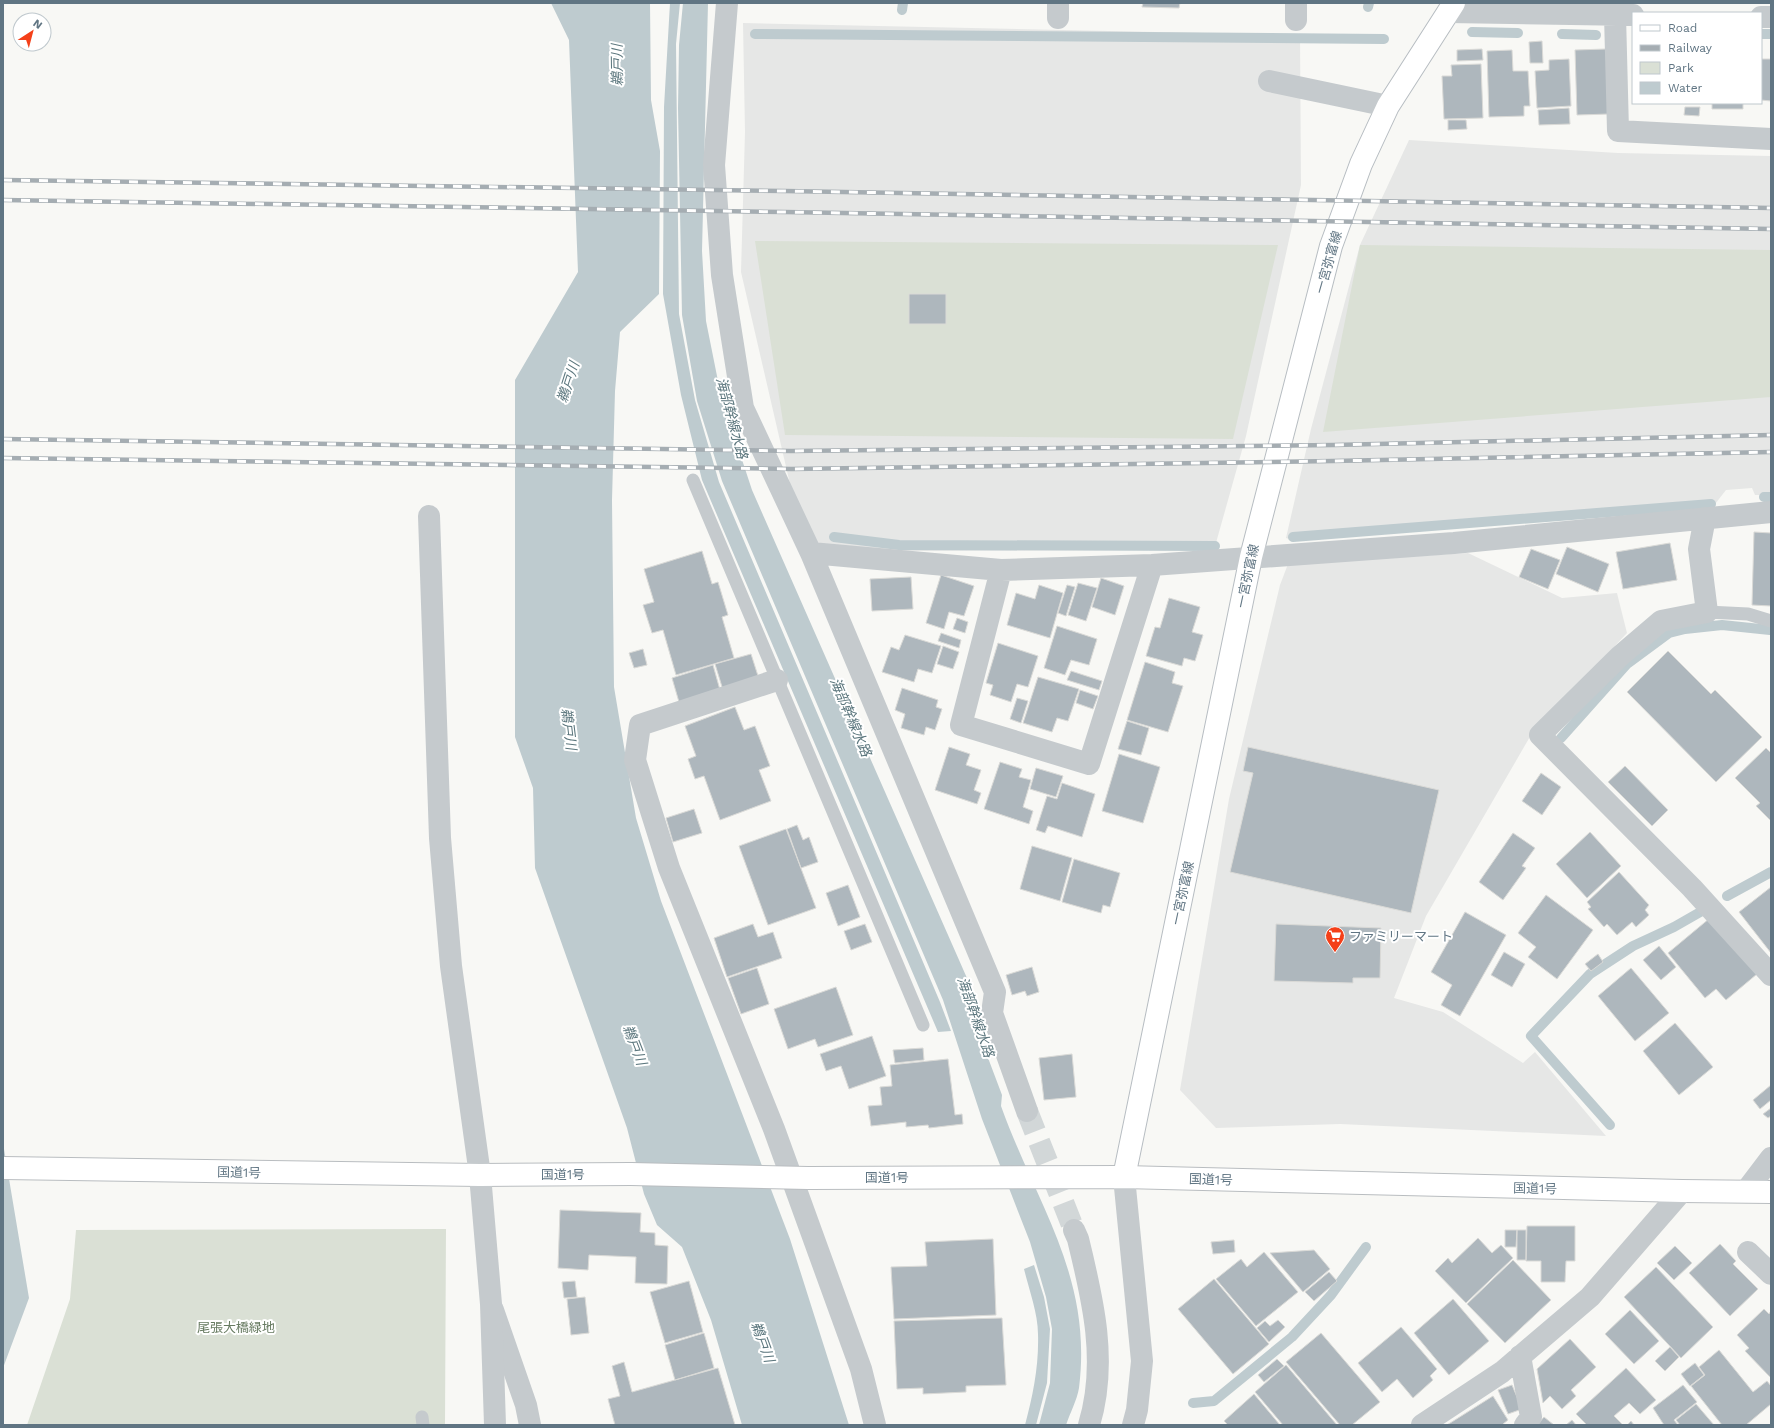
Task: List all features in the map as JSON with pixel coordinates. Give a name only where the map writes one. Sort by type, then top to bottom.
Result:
[{"type":"main road","name":"一宮弥富線","points":[[1124,1177],[1251,557],[1330,246],[1361,164],[1388,106],[1451,7]]},
{"type":"main road","name":"国道1号","points":[[3,1168],[480,1175],[631,1174],[808,1178],[1124,1177],[1771,1192]]},
{"type":"street","points":[[727,3],[714,164],[722,275],[743,408],[811,553],[995,992],[992,1013],[1027,1111]]},
{"type":"street","points":[[1451,7],[1624,15],[1618,131],[1771,139]]},
{"type":"street","points":[[1269,80],[1388,106]]},
{"type":"street","points":[[811,553],[1001,570],[1152,565],[1454,543],[1771,512]]},
{"type":"street","points":[[429,516],[440,838],[451,966],[480,1175],[491,1304],[495,1425]]},
{"type":"street","points":[[1705,518],[1699,549],[1707,612],[1661,621],[1620,656],[1540,735],[1692,888],[1771,975]]},
{"type":"street","points":[[1001,570],[961,725],[1089,764],[1152,565]]},
{"type":"street","points":[[777,680],[640,725],[635,760],[668,868],[774,1129],[861,1369],[874,1425]]},
{"type":"street","points":[[1746,1192],[1771,1158]]},
{"type":"street","points":[[1124,1177],[1142,1361],[1137,1410],[1133,1425]]},
{"type":"street","points":[[1422,1425],[1502,1372],[1590,1297],[1682,1191]]},
{"type":"street","points":[[1074,1230],[1078,1239],[1093,1300],[1099,1358],[1094,1408],[1088,1425]]},
{"type":"street","points":[[1748,1252],[1771,1274]]},
{"type":"street","points":[[491,1304],[526,1405],[530,1425]]},
{"type":"street","points":[[1520,1356],[1531,1417],[1525,1425]]},
{"type":"lane","points":[[693,480],[922,1025]]},
{"type":"lane","points":[[1707,612],[1748,614],[1771,621]]},
{"type":"shaded area","points":[[743,23],[1300,35],[1301,185],[1246,436],[1214,550],[899,551],[819,547],[793,497],[741,272],[745,132]]},
{"type":"shaded area","points":[[1409,140],[1618,153],[1771,156],[1771,495],[1755,495],[1752,488],[1726,490],[1712,508],[1295,541],[1286,538],[1311,429],[1360,245]]},
{"type":"shaded area","points":[[1468,553],[1562,598],[1617,593],[1627,633],[1531,735],[1426,916],[1394,998],[1443,1012],[1523,1063],[1535,1052],[1606,1136],[1340,1124],[1216,1128],[1180,1090],[1229,799],[1280,585],[1288,564]]},
{"type":"green space","points":[[755,241],[1278,245],[1233,439],[785,435]]},
{"type":"green space","points":[[1360,245],[1771,250],[1771,397],[1323,432]]},
{"type":"green space","name":"尾張大橋緑地","points":[[446,1229],[445,1425],[27,1425],[70,1299],[76,1230]]},
{"type":"water","name":"鵜戸川","points":[[551,3],[650,3],[651,100],[660,151],[659,294],[620,332],[615,391],[612,500],[614,687],[636,818],[661,901],[790,1239],[849,1425],[742,1425],[711,1320],[682,1247],[657,1225],[644,1194],[627,1128],[535,868],[533,788],[515,737],[515,380],[578,272],[569,40]]},
{"type":"water","points":[[670,3],[680,3],[676,44],[679,314],[695,400],[719,482],[951,1031],[938,1032],[702,480],[681,395],[663,294],[664,107]]},
{"type":"water","name":"海部幹線水路","points":[[683,3],[708,3],[702,251],[706,321],[721,396],[752,490],[974,994],[973,1018],[1002,1095],[1001,1106],[1015,1142],[1045,1209],[1070,1275],[1078,1310],[1081,1348],[1079,1388],[1066,1425],[1039,1425],[1050,1383],[1052,1329],[1046,1297],[1030,1242],[982,1119],[943,1000],[722,481],[697,401],[682,315],[678,108],[679,45]]},
{"type":"water","points":[[3,1143],[29,1298],[3,1368]]},
{"type":"water","points":[[1034,1265],[1044,1297],[1050,1329],[1047,1383],[1036,1425],[1025,1425],[1031,1403],[1038,1358],[1038,1326],[1024,1269]]},
{"type":"building","points":[[1143,3],[1180,3],[1179,8],[1142,7]]},
{"type":"building","points":[[1542,41],[1543,63],[1530,63],[1529,42]]},
{"type":"building","points":[[1482,49],[1483,60],[1457,61],[1457,50]]},
{"type":"building","points":[[1606,49],[1609,114],[1577,115],[1575,50]]},
{"type":"building","points":[[1512,50],[1513,71],[1528,71],[1530,106],[1524,106],[1524,116],[1489,117],[1487,51]]},
{"type":"building","points":[[1569,59],[1571,106],[1537,108],[1535,71],[1549,70],[1549,60]]},
{"type":"building","points":[[1762,59],[1771,59],[1771,101],[1762,100]]},
{"type":"building","points":[[1481,64],[1483,118],[1444,119],[1442,76],[1452,76],[1451,65]]},
{"type":"building","points":[[1712,104],[1743,104],[1743,109],[1712,109]]},
{"type":"building","points":[[1685,107],[1700,107],[1699,116],[1684,115]]},
{"type":"building","points":[[1569,108],[1570,124],[1539,125],[1538,110]]},
{"type":"building","points":[[1448,120],[1466,120],[1467,129],[1448,130]]},
{"type":"building","points":[[909,294],[946,294],[946,324],[909,324]]},
{"type":"building","points":[[1754,532],[1771,533],[1771,606],[1752,605]]},
{"type":"building","points":[[1670,543],[1677,580],[1623,589],[1616,552]]},
{"type":"building","points":[[1567,547],[1609,564],[1598,592],[1556,574]]},
{"type":"building","points":[[1531,549],[1560,560],[1548,589],[1519,577]]},
{"type":"building","points":[[702,551],[712,584],[718,582],[728,615],[722,617],[734,658],[676,675],[663,630],[652,633],[643,605],[654,602],[644,569]]},
{"type":"building","points":[[941,575],[974,586],[964,616],[949,612],[944,629],[926,623]]},
{"type":"building","points":[[911,577],[913,609],[872,611],[870,579]]},
{"type":"building","points":[[1101,578],[1124,586],[1115,615],[1092,607]]},
{"type":"building","points":[[1078,583],[1097,588],[1086,621],[1068,615]]},
{"type":"building","points":[[1039,585],[1063,593],[1050,638],[1007,625],[1016,593],[1035,599]]},
{"type":"building","points":[[1067,585],[1075,587],[1066,616],[1058,613]]},
{"type":"building","points":[[1169,598],[1200,607],[1192,632],[1203,635],[1195,661],[1184,658],[1182,666],[1146,656],[1155,627],[1160,628]]},
{"type":"building","points":[[957,618],[968,622],[965,633],[953,629]]},
{"type":"building","points":[[1057,626],[1097,639],[1089,665],[1071,660],[1065,675],[1044,668]]},
{"type":"building","points":[[941,633],[961,640],[959,648],[938,641]]},
{"type":"building","points":[[905,635],[941,646],[932,673],[918,669],[914,682],[882,672],[891,647],[899,650]]},
{"type":"building","points":[[998,643],[1038,656],[1028,687],[1017,684],[1011,702],[990,695],[993,685],[986,683]]},
{"type":"building","points":[[943,646],[959,652],[953,669],[937,664]]},
{"type":"building","points":[[643,649],[647,665],[634,668],[629,653]]},
{"type":"building","points":[[1668,651],[1711,694],[1715,690],[1762,737],[1716,782],[1627,692]]},
{"type":"building","points":[[751,654],[759,679],[723,690],[715,664]]},
{"type":"building","points":[[1145,662],[1175,672],[1172,683],[1183,686],[1168,732],[1127,720]]},
{"type":"building","points":[[713,665],[720,690],[679,702],[672,678]]},
{"type":"building","points":[[1071,671],[1102,681],[1099,690],[1067,680]]},
{"type":"building","points":[[1038,677],[1079,689],[1068,721],[1057,718],[1052,732],[1023,723]]},
{"type":"building","points":[[902,688],[938,700],[936,707],[942,709],[935,730],[926,727],[924,735],[901,728],[905,714],[895,710]]},
{"type":"building","points":[[1080,690],[1098,696],[1093,709],[1076,703]]},
{"type":"building","points":[[1017,698],[1028,701],[1021,723],[1010,719]]},
{"type":"building","points":[[735,707],[744,730],[755,726],[770,766],[759,770],[771,801],[720,820],[704,776],[695,779],[688,759],[696,756],[685,726]]},
{"type":"building","points":[[1127,721],[1149,728],[1141,755],[1118,749]]},
{"type":"building","points":[[949,747],[970,754],[966,765],[981,770],[974,790],[981,793],[977,804],[935,790]]},
{"type":"building","points":[[1248,747],[1439,790],[1411,913],[1230,872],[1253,773],[1243,771]]},
{"type":"building","points":[[1766,748],[1771,753],[1771,821],[1756,806],[1760,803],[1735,778]]},
{"type":"building","points":[[1119,754],[1160,767],[1143,823],[1102,811]]},
{"type":"building","points":[[1000,762],[1022,769],[1019,777],[1031,780],[1023,807],[1033,811],[1029,824],[984,809]]},
{"type":"building","points":[[1625,766],[1668,810],[1652,826],[1608,782]]},
{"type":"building","points":[[1036,768],[1063,776],[1056,797],[1030,789]]},
{"type":"building","points":[[1541,773],[1561,787],[1542,815],[1522,801]]},
{"type":"building","points":[[1062,783],[1095,794],[1082,837],[1048,826],[1045,833],[1036,830],[1047,796],[1057,799]]},
{"type":"building","points":[[694,809],[702,833],[673,842],[666,818]]},
{"type":"building","points":[[797,825],[803,840],[809,837],[818,862],[801,868],[787,829]]},
{"type":"building","points":[[786,829],[816,908],[768,925],[739,846]]},
{"type":"building","points":[[1590,832],[1621,866],[1587,898],[1556,864]]},
{"type":"building","points":[[1513,833],[1535,848],[1522,866],[1526,868],[1503,900],[1479,882]]},
{"type":"building","points":[[1032,846],[1072,858],[1060,901],[1020,889]]},
{"type":"building","points":[[1074,859],[1120,873],[1110,907],[1103,905],[1101,913],[1062,902]]},
{"type":"building","points":[[1619,872],[1649,905],[1645,910],[1649,915],[1636,927],[1632,922],[1617,935],[1607,924],[1604,927],[1588,909],[1591,907],[1587,902]]},
{"type":"building","points":[[848,885],[860,917],[838,926],[826,893]]},
{"type":"building","points":[[1771,887],[1771,953],[1739,912]]},
{"type":"building","points":[[1546,895],[1593,930],[1557,979],[1528,957],[1536,947],[1518,933]]},
{"type":"building","points":[[1465,912],[1506,935],[1460,1016],[1441,1005],[1452,985],[1431,972]]},
{"type":"building","points":[[1710,918],[1757,974],[1726,1000],[1716,989],[1705,998],[1668,953]]},
{"type":"building","points":[[753,924],[758,937],[773,932],[782,958],[727,977],[714,938]]},
{"type":"building","points":[[865,924],[872,942],[851,950],[844,931]]},
{"type":"building","points":[[1276,924],[1381,928],[1380,978],[1353,978],[1353,983],[1274,981]]},
{"type":"building","points":[[1659,946],[1676,967],[1661,980],[1643,960]]},
{"type":"building","points":[[1504,952],[1525,964],[1512,987],[1491,975]]},
{"type":"building","points":[[1598,954],[1603,962],[1591,971],[1585,964]]},
{"type":"building","points":[[1032,967],[1039,992],[1027,996],[1025,991],[1012,995],[1006,975]]},
{"type":"building","points":[[757,968],[769,1004],[741,1014],[728,978]]},
{"type":"building","points":[[1631,968],[1669,1013],[1635,1041],[1598,996]]},
{"type":"building","points":[[836,987],[853,1035],[818,1047],[815,1039],[788,1049],[774,1009]]},
{"type":"building","points":[[1675,1023],[1713,1067],[1679,1095],[1643,1051]]},
{"type":"building","points":[[872,1036],[886,1076],[849,1089],[841,1066],[826,1071],[820,1054]]},
{"type":"building","points":[[923,1048],[924,1060],[895,1063],[893,1050]]},
{"type":"building","points":[[1072,1054],[1076,1097],[1044,1100],[1039,1058]]},
{"type":"building","points":[[948,1059],[955,1115],[962,1114],[963,1124],[929,1128],[928,1125],[906,1127],[906,1122],[871,1126],[868,1106],[882,1105],[880,1087],[892,1086],[890,1065]]},
{"type":"building","points":[[1771,1085],[1771,1100],[1760,1109],[1753,1100]]},
{"type":"building","points":[[1771,1108],[1771,1116],[1768,1118],[1763,1114]]},
{"type":"building","points":[[560,1210],[641,1213],[640,1232],[655,1233],[655,1245],[668,1246],[667,1284],[635,1283],[636,1257],[589,1255],[588,1270],[558,1268]]},
{"type":"building","points":[[1527,1226],[1575,1226],[1575,1261],[1566,1261],[1565,1282],[1541,1282],[1541,1261],[1526,1261]]},
{"type":"building","points":[[1505,1230],[1517,1230],[1516,1247],[1505,1247]]},
{"type":"building","points":[[1517,1230],[1526,1230],[1526,1260],[1517,1260]]},
{"type":"building","points":[[1478,1238],[1492,1253],[1501,1245],[1513,1258],[1466,1303],[1435,1271],[1448,1258],[1452,1263]]},
{"type":"building","points":[[993,1239],[996,1315],[894,1319],[891,1267],[927,1266],[925,1242]]},
{"type":"building","points":[[1234,1240],[1235,1252],[1213,1254],[1211,1242]]},
{"type":"building","points":[[1720,1244],[1736,1261],[1733,1264],[1758,1289],[1730,1316],[1689,1273]]},
{"type":"building","points":[[1675,1246],[1692,1263],[1674,1280],[1657,1263]]},
{"type":"building","points":[[1314,1250],[1330,1269],[1303,1292],[1270,1253]]},
{"type":"building","points":[[1264,1252],[1298,1292],[1256,1326],[1216,1279],[1241,1259],[1247,1267]]},
{"type":"building","points":[[1513,1260],[1551,1300],[1505,1343],[1467,1304]]},
{"type":"building","points":[[1656,1267],[1713,1327],[1681,1358],[1624,1297]]},
{"type":"building","points":[[1329,1272],[1337,1281],[1314,1301],[1305,1292]]},
{"type":"building","points":[[1214,1279],[1269,1344],[1233,1374],[1178,1309]]},
{"type":"building","points":[[575,1281],[577,1297],[564,1298],[562,1282]]},
{"type":"building","points":[[689,1281],[703,1332],[665,1343],[650,1292]]},
{"type":"building","points":[[585,1297],[589,1333],[571,1335],[567,1299]]},
{"type":"building","points":[[1453,1299],[1489,1341],[1449,1375],[1414,1333]]},
{"type":"building","points":[[1764,1309],[1769,1314],[1771,1311],[1771,1378],[1745,1351],[1749,1348],[1737,1335]]},
{"type":"building","points":[[1630,1310],[1659,1341],[1634,1364],[1605,1334]]},
{"type":"building","points":[[1002,1318],[1006,1385],[966,1386],[966,1392],[923,1394],[923,1388],[897,1389],[894,1321]]},
{"type":"building","points":[[1278,1320],[1285,1327],[1269,1342],[1257,1328],[1265,1321],[1270,1326]]},
{"type":"building","points":[[1401,1327],[1437,1369],[1430,1376],[1433,1380],[1413,1398],[1397,1379],[1382,1392],[1358,1363]]},
{"type":"building","points":[[704,1333],[714,1368],[675,1380],[665,1345]]},
{"type":"building","points":[[1321,1333],[1380,1402],[1352,1425],[1340,1425],[1286,1362]]},
{"type":"building","points":[[1570,1339],[1596,1367],[1571,1390],[1576,1396],[1562,1409],[1550,1396],[1543,1403],[1537,1369]]},
{"type":"building","points":[[1670,1347],[1679,1357],[1665,1371],[1655,1361]]},
{"type":"building","points":[[1719,1350],[1753,1392],[1767,1381],[1771,1386],[1771,1404],[1746,1425],[1722,1425],[1691,1386],[1705,1375],[1699,1367]]},
{"type":"building","points":[[1277,1359],[1284,1366],[1264,1382],[1258,1375]]},
{"type":"building","points":[[624,1362],[632,1392],[718,1368],[735,1425],[615,1425],[608,1399],[620,1396],[612,1366]]},
{"type":"building","points":[[1695,1363],[1704,1375],[1690,1386],[1681,1374]]},
{"type":"building","points":[[1286,1365],[1337,1425],[1283,1425],[1255,1392]]},
{"type":"building","points":[[1626,1368],[1656,1400],[1640,1414],[1629,1403],[1614,1416],[1623,1425],[1587,1425],[1576,1414]]},
{"type":"building","points":[[1512,1385],[1522,1409],[1508,1414],[1498,1390]]},
{"type":"building","points":[[1683,1385],[1697,1402],[1674,1420],[1678,1425],[1664,1425],[1653,1408]]},
{"type":"building","points":[[1254,1394],[1280,1425],[1228,1425],[1224,1421]]},
{"type":"building","points":[[1493,1396],[1508,1420],[1503,1424],[1504,1425],[1447,1425]]},
{"type":"building","points":[[1696,1404],[1714,1425],[1680,1425],[1676,1420]]},
{"type":"building","points":[[1544,1417],[1554,1425],[1537,1425]]},
{"type":"building","points":[[1572,1420],[1576,1425],[1566,1425]]},
{"type":"building","points":[[1631,1421],[1634,1425],[1627,1425]]},
{"type":"waterway","points":[[902,10],[903,3]]},
{"type":"waterway","points":[[1368,7],[1369,3]]},
{"type":"waterway","points":[[1472,32],[1518,33]]},
{"type":"waterway","points":[[755,34],[1384,39]]},
{"type":"waterway","points":[[1562,34],[1596,35]]},
{"type":"waterway","points":[[1762,34],[1771,34]]},
{"type":"waterway","points":[[1764,497],[1771,497]]},
{"type":"waterway","points":[[1293,537],[1711,504]]},
{"type":"waterway","points":[[834,537],[899,545],[1215,546]]},
{"type":"waterway","points":[[1561,738],[1627,664],[1669,633],[1685,629],[1722,625],[1770,630]]},
{"type":"waterway","points":[[1727,896],[1771,872]]},
{"type":"waterway","points":[[1610,1125],[1531,1036],[1590,974],[1633,946],[1674,927],[1702,911]]},
{"type":"waterway","points":[[1193,1403],[1214,1401],[1292,1337],[1331,1295],[1366,1247]]},
{"type":"tunnel","points":[[1027,1111],[1074,1230]]},
{"type":"railway","points":[[3,180],[785,191],[1771,208]]},
{"type":"railway","points":[[3,200],[1771,229]]},
{"type":"railway","points":[[3,439],[791,451],[1334,445],[1771,435]]},
{"type":"railway","points":[[3,458],[792,469],[1333,461],[1771,452]]},
{"type":"place","name":"ファミリーマート","points":[[1335,953]]}]
